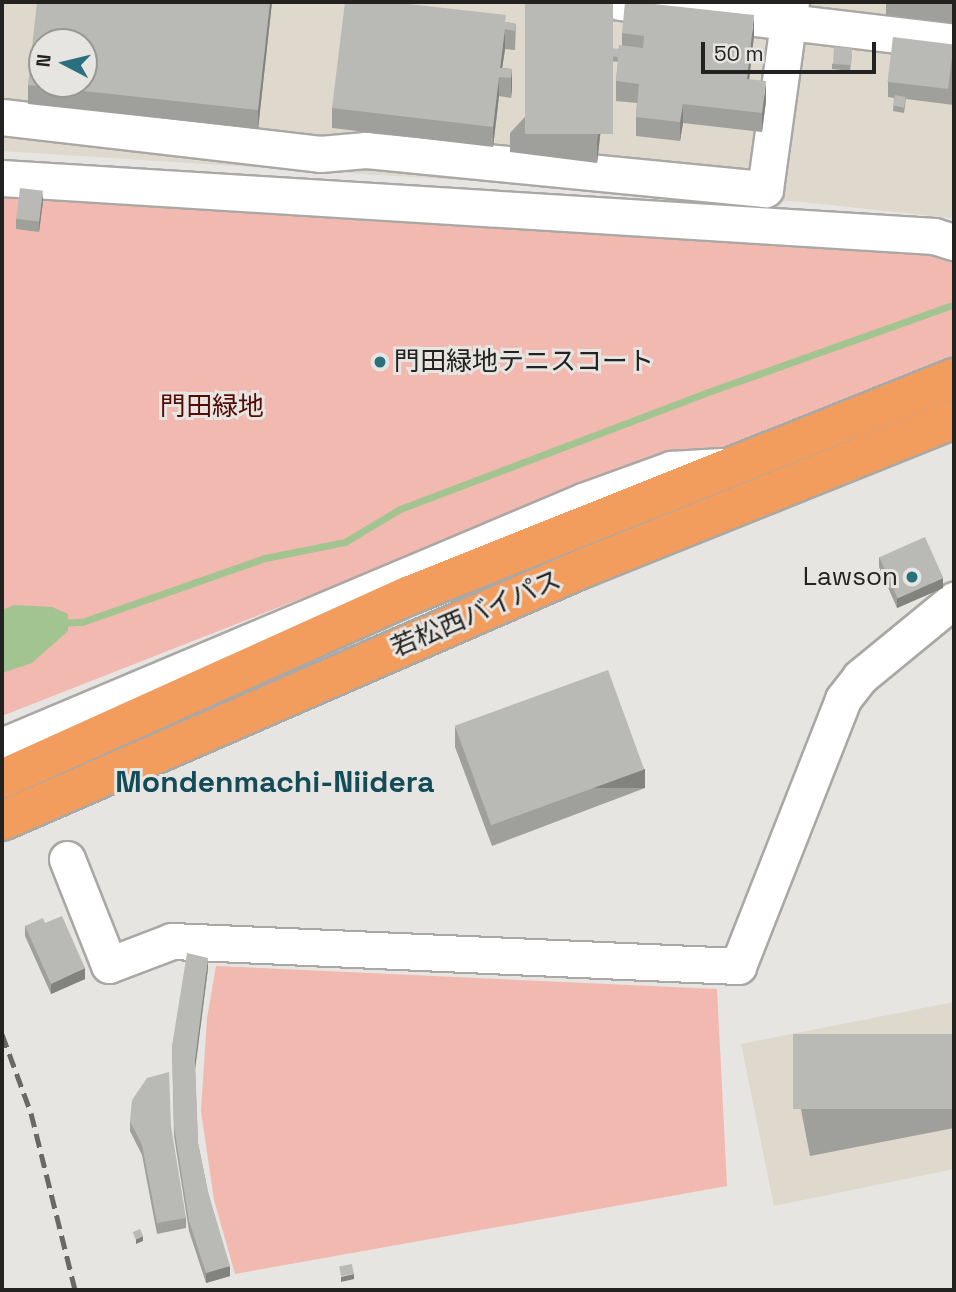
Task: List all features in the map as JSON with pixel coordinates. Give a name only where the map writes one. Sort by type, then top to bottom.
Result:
[{"type":"highway","name":"若松西バイパス","points":[[2,779],[410,595],[954,378]]},
{"type":"highway","name":"若松西バイパス","points":[[2,821],[569,574],[954,419]]},
{"type":"street","points":[[620,2],[790,12],[954,42]]},
{"type":"street","points":[[2,117],[320,154],[366,150],[765,189],[790,12]]},
{"type":"street","points":[[2,178],[934,236],[954,242]]},
{"type":"street","points":[[2,746],[583,501],[671,469],[733,466]]},
{"type":"street","points":[[2,838],[796,495],[820,472]]},
{"type":"street","points":[[67,859],[109,965],[172,942],[738,966],[843,699],[860,677],[954,600]]},
{"type":"shaded area","points":[[2,2],[954,2],[954,221],[951,218],[803,202],[2,151]]},
{"type":"shaded area","points":[[14,605],[52,607],[68,614],[68,631],[32,663],[2,673],[2,610]]},
{"type":"shaded area","points":[[954,1002],[954,1169],[774,1206],[741,1044]]},
{"type":"green space","name":"門田緑地","points":[[2,184],[954,250],[954,370],[741,453],[404,558],[2,716]]},
{"type":"green space","points":[[216,966],[717,989],[727,1186],[235,1274],[214,1200],[201,1111],[207,1018]]},
{"type":"building","points":[[37,2],[270,2],[258,110],[98,93],[98,28],[34,28]]},
{"type":"building","points":[[345,2],[391,2],[506,15],[505,22],[516,24],[515,31],[505,29],[500,68],[512,69],[511,78],[499,77],[493,127],[332,108]]},
{"type":"building","points":[[525,2],[613,2],[613,134],[525,134]]},
{"type":"building","points":[[625,2],[754,15],[747,79],[766,81],[762,113],[683,104],[680,122],[636,117],[639,84],[616,81],[619,45],[643,48],[644,36],[622,33]]},
{"type":"building","points":[[893,37],[954,44],[948,89],[888,82]]},
{"type":"building","points":[[834,47],[852,48],[851,65],[833,64]]},
{"type":"building","points":[[611,48],[619,49],[618,57],[610,56]]},
{"type":"building","points":[[895,95],[906,97],[904,108],[893,106]]},
{"type":"building","points":[[20,188],[43,191],[39,222],[16,219]]},
{"type":"building","points":[[925,537],[943,578],[898,598],[879,557]]},
{"type":"building","points":[[608,670],[644,770],[491,825],[455,726]]},
{"type":"building","points":[[62,916],[85,968],[51,984],[25,926],[43,918],[45,923]]},
{"type":"building","points":[[187,953],[208,958],[195,1060],[198,1143],[208,1192],[230,1266],[206,1273],[189,1221],[174,1126],[172,1046]]},
{"type":"building","points":[[793,1034],[954,1034],[954,1109],[793,1109]]},
{"type":"building","points":[[169,1072],[171,1126],[186,1218],[157,1223],[142,1145],[130,1121],[132,1100],[147,1078]]},
{"type":"building","points":[[140,1229],[143,1236],[136,1239],[133,1232]]},
{"type":"building","points":[[352,1264],[354,1274],[341,1276],[339,1266]]},
{"type":"waterway","points":[[60,623],[82,622],[265,558],[345,542],[400,509],[708,392],[950,306]]},
{"type":"railway","points":[[2,1034],[31,1113],[75,1290]]},
{"type":"place","name":"門田緑地テニスコート","points":[[380,362]]},
{"type":"place","name":"Lawson","points":[[912,577]]},
{"type":"district","name":"Mondenmachi-Niidera","points":[[275,782]]}]
